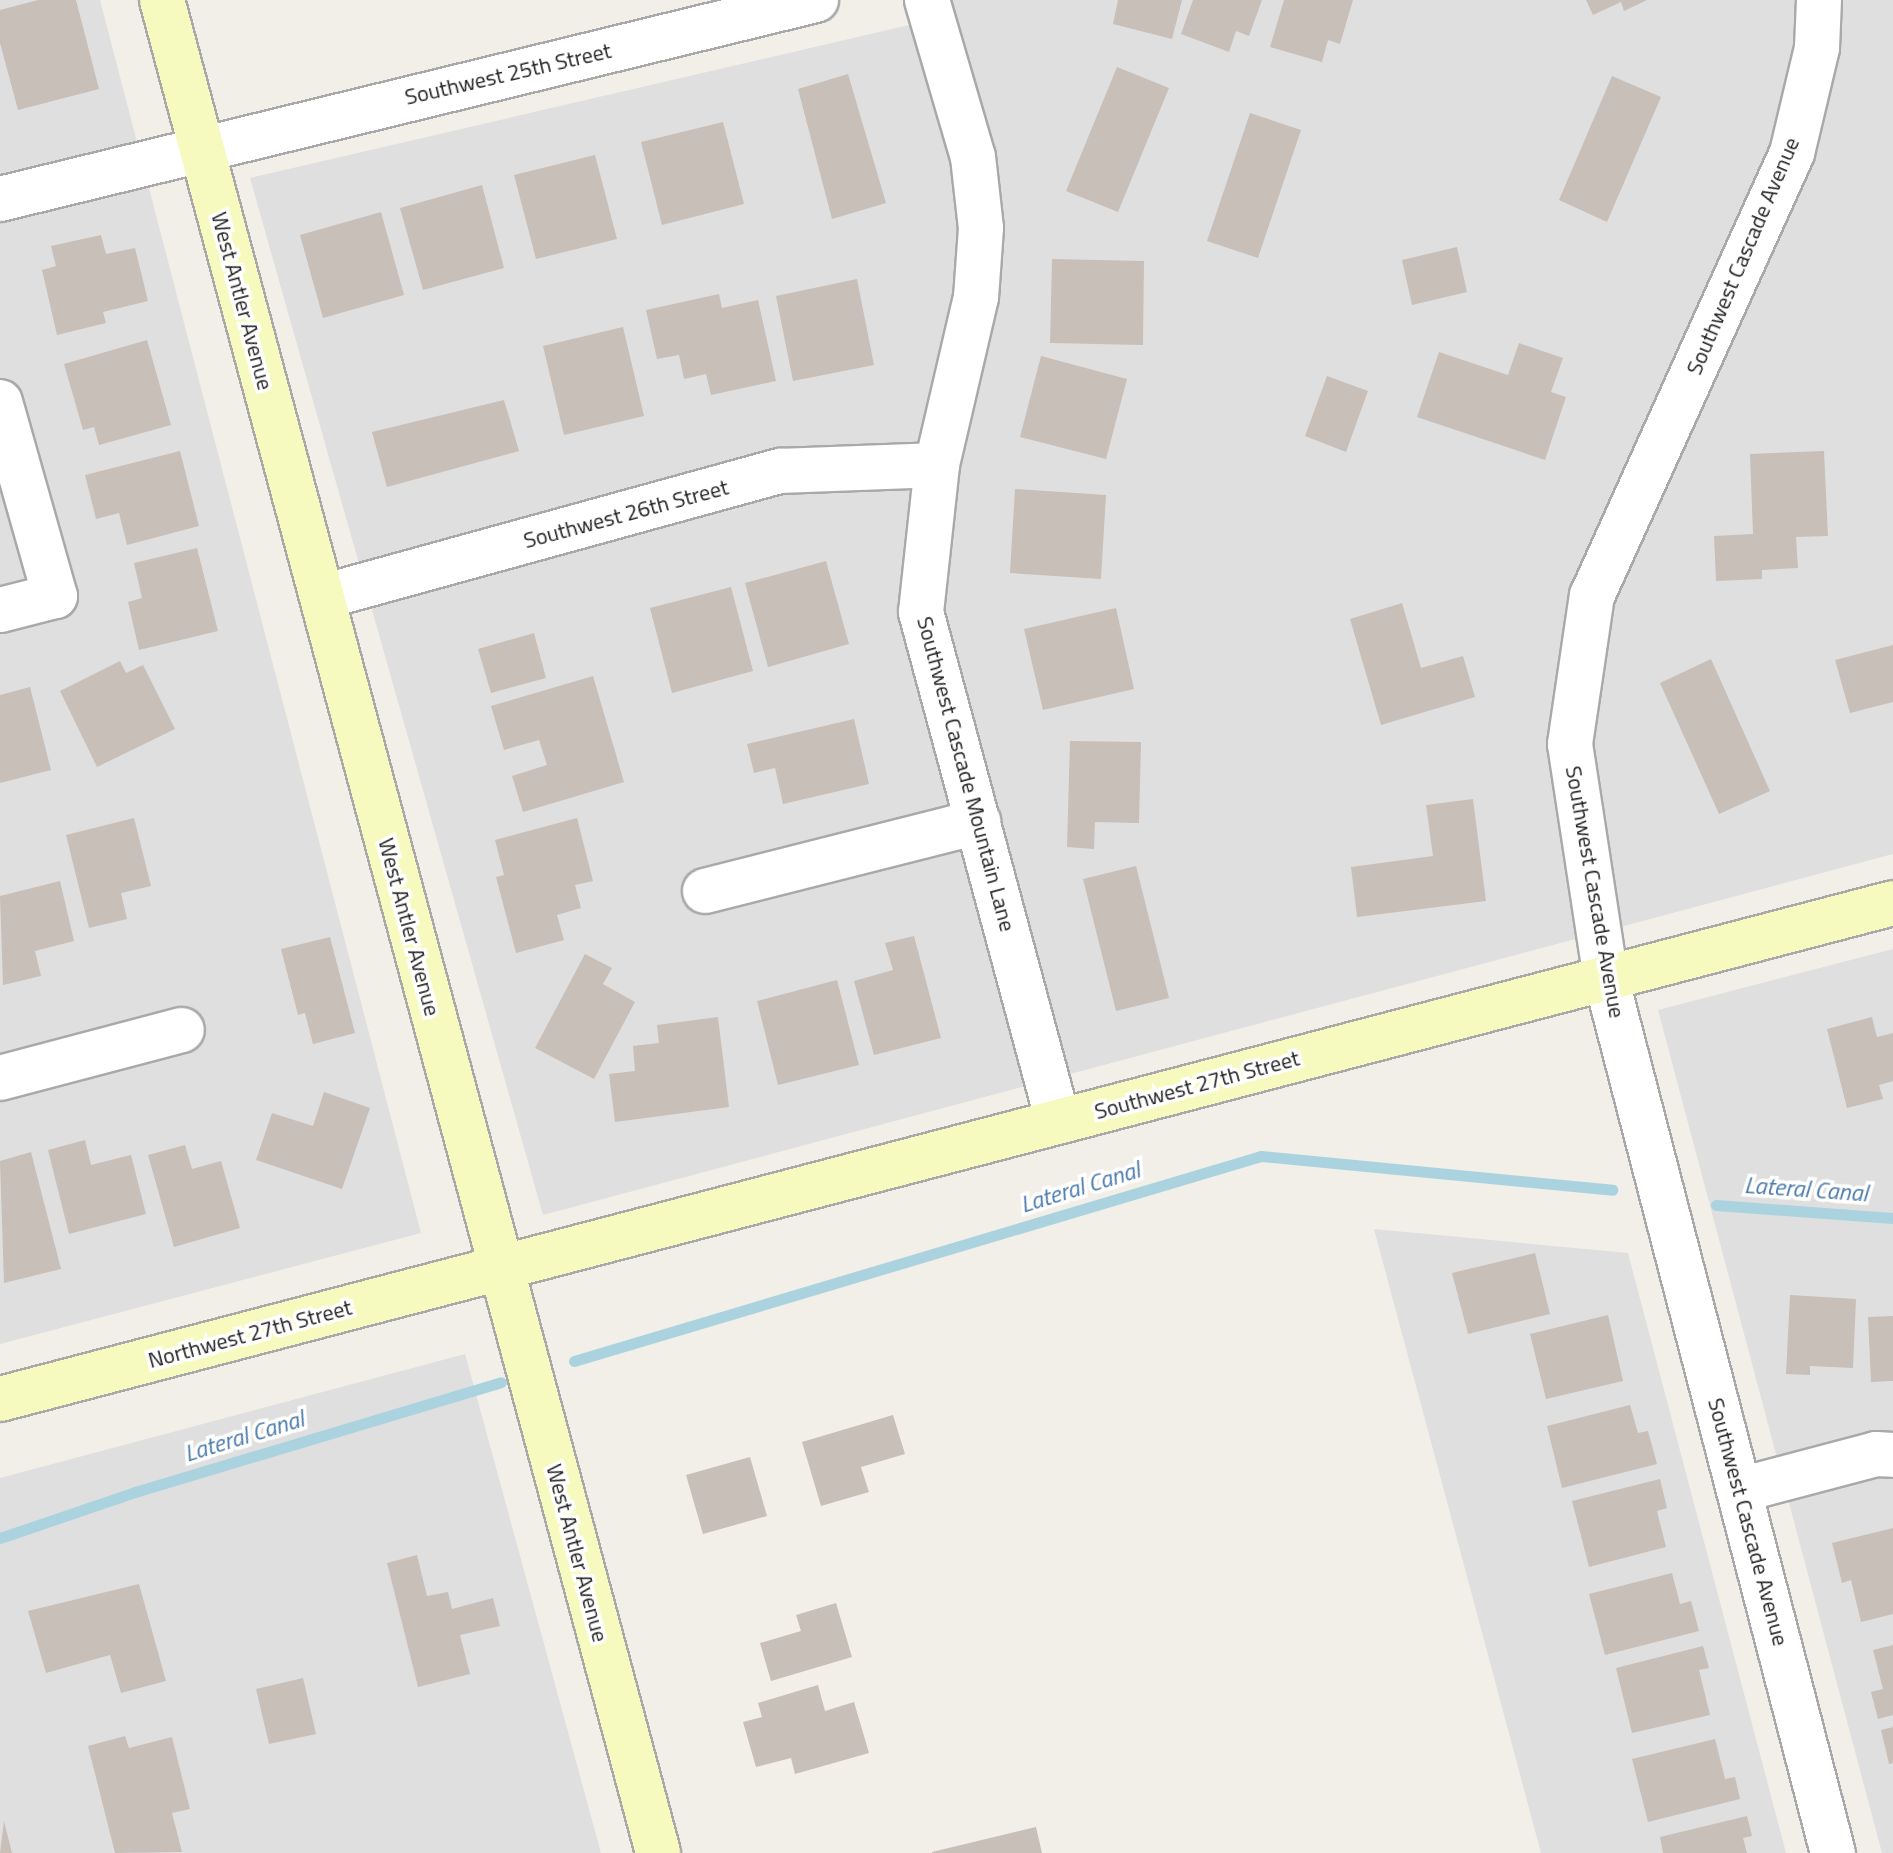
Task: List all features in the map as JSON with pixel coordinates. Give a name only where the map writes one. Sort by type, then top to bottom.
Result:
[{"type":"street","name":"West Antler Avenue","points":[[162,0],[658,1853]]},
{"type":"street","name":"Southwest 25th Street","points":[[0,199],[201,147],[816,0]]},
{"type":"street","name":"Southwest Cascade Mountain Lane","points":[[927,0],[973,157],[981,228],[976,297],[937,465],[921,612],[1058,1121]]},
{"type":"street","name":"Southwest Cascade Avenue","points":[[1819,0],[1817,48],[1792,153],[1592,595],[1570,744],[1606,978],[1833,1853]]},
{"type":"street","points":[[0,402],[55,596],[0,610]]},
{"type":"street","name":"Southwest 26th Street","points":[[322,597],[781,471],[937,465]]},
{"type":"street","points":[[705,891],[978,822]]},
{"type":"street","name":"Southwest 27th Street","points":[[500,1268],[1893,903]]},
{"type":"street","points":[[0,1078],[182,1030]]},
{"type":"street","name":"Northwest 27th Street","points":[[0,1399],[500,1268]]},
{"type":"street","points":[[1740,1490],[1876,1454],[1893,1455]]},
{"type":"shaded area","points":[[0,0],[100,0],[421,1233],[0,1344]]},
{"type":"shaded area","points":[[903,0],[1893,0],[1893,854],[543,1215],[250,178],[909,25]]},
{"type":"shaded area","points":[[1893,949],[1893,1853],[1882,1853],[1658,1010]]},
{"type":"shaded area","points":[[1374,1229],[1628,1253],[1786,1853],[1541,1853]]},
{"type":"shaded area","points":[[465,1354],[601,1853],[0,1853],[0,1478]]},
{"type":"building","points":[[38,0],[76,0],[99,89],[18,110],[0,43],[0,10]]},
{"type":"building","points":[[1118,0],[1182,0],[1172,39],[1113,24]]},
{"type":"building","points":[[1193,0],[1262,0],[1249,36],[1236,31],[1229,52],[1181,34]]},
{"type":"building","points":[[1284,0],[1353,0],[1340,44],[1328,40],[1322,62],[1270,47]]},
{"type":"building","points":[[1586,0],[1647,0],[1624,11],[1621,2],[1593,15]]},
{"type":"building","points":[[1117,67],[1169,88],[1118,212],[1066,191]]},
{"type":"building","points":[[848,74],[886,203],[832,219],[798,89]]},
{"type":"building","points":[[1612,76],[1661,97],[1607,222],[1559,200]]},
{"type":"building","points":[[1250,113],[1301,130],[1258,258],[1207,241]]},
{"type":"building","points":[[723,122],[744,204],[662,225],[641,142]]},
{"type":"building","points":[[595,155],[617,239],[536,259],[514,175]]},
{"type":"building","points":[[482,185],[504,268],[423,290],[400,208]]},
{"type":"building","points":[[381,212],[404,295],[323,318],[300,235]]},
{"type":"building","points":[[101,235],[106,254],[135,248],[148,301],[103,312],[106,323],[57,335],[42,270],[56,266],[51,246]]},
{"type":"building","points":[[1457,247],[1467,292],[1412,305],[1402,260]]},
{"type":"building","points":[[1052,259],[1144,261],[1143,345],[1050,343]]},
{"type":"building","points":[[857,279],[874,365],[793,381],[776,296]]},
{"type":"building","points":[[719,294],[722,308],[758,300],[776,381],[711,395],[706,374],[684,379],[679,355],[657,359],[646,310]]},
{"type":"building","points":[[623,327],[644,416],[564,435],[543,346]]},
{"type":"building","points":[[147,340],[171,425],[99,445],[94,427],[83,430],[64,364]]},
{"type":"building","points":[[1519,343],[1563,358],[1551,392],[1566,397],[1545,460],[1417,417],[1439,352],[1508,375]]},
{"type":"building","points":[[1041,356],[1127,379],[1106,459],[1020,437]]},
{"type":"building","points":[[1327,376],[1368,391],[1346,452],[1305,436]]},
{"type":"building","points":[[504,400],[519,451],[387,487],[372,432]]},
{"type":"building","points":[[180,451],[199,526],[127,545],[119,513],[96,519],[85,475]]},
{"type":"building","points":[[1824,451],[1828,536],[1796,537],[1798,568],[1762,570],[1762,579],[1716,581],[1714,536],[1753,534],[1750,454]]},
{"type":"building","points":[[1015,489],[1106,495],[1101,579],[1010,573]]},
{"type":"building","points":[[197,548],[218,631],[139,650],[128,602],[142,598],[134,563]]},
{"type":"building","points":[[826,561],[849,644],[768,667],[745,583]]},
{"type":"building","points":[[731,587],[753,671],[672,693],[650,608]]},
{"type":"building","points":[[1402,603],[1421,668],[1463,656],[1475,697],[1381,725],[1350,619]]},
{"type":"building","points":[[1116,608],[1134,689],[1043,710],[1024,629]]},
{"type":"building","points":[[534,633],[546,678],[491,693],[478,649]]},
{"type":"building","points":[[1893,645],[1893,702],[1850,713],[1835,660]]},
{"type":"building","points":[[1711,659],[1770,791],[1719,814],[1660,683]]},
{"type":"building","points":[[120,661],[126,673],[143,665],[175,729],[97,767],[60,691]]},
{"type":"building","points":[[593,676],[624,782],[523,812],[512,776],[547,765],[539,740],[504,750],[491,706]]},
{"type":"building","points":[[30,687],[51,770],[0,783],[0,695]]},
{"type":"building","points":[[854,719],[869,784],[783,804],[775,768],[754,773],[747,744]]},
{"type":"building","points":[[1070,741],[1141,742],[1139,823],[1095,822],[1094,849],[1067,847]]},
{"type":"building","points":[[1473,799],[1486,901],[1357,917],[1351,867],[1433,856],[1426,805]]},
{"type":"building","points":[[134,818],[151,886],[121,893],[127,919],[89,928],[66,835]]},
{"type":"building","points":[[577,818],[593,881],[575,885],[581,908],[557,915],[564,940],[516,953],[496,877],[504,875],[495,840]]},
{"type":"building","points":[[1136,866],[1169,998],[1116,1011],[1083,879]]},
{"type":"building","points":[[60,881],[74,941],[35,951],[41,976],[3,985],[0,896]]},
{"type":"building","points":[[914,936],[941,1038],[874,1055],[854,981],[893,970],[885,943]]},
{"type":"building","points":[[330,937],[355,1033],[313,1044],[305,1013],[298,1015],[281,949]]},
{"type":"building","points":[[585,954],[612,968],[603,984],[635,1002],[594,1079],[535,1048]]},
{"type":"building","points":[[837,980],[859,1065],[778,1085],[757,1001]]},
{"type":"building","points":[[718,1017],[729,1107],[615,1122],[609,1074],[635,1071],[633,1046],[659,1043],[657,1025]]},
{"type":"building","points":[[1872,1017],[1877,1037],[1893,1033],[1893,1081],[1879,1085],[1883,1099],[1847,1108],[1827,1029]]},
{"type":"building","points":[[324,1092],[370,1108],[342,1189],[256,1160],[272,1113],[313,1126]]},
{"type":"building","points":[[85,1140],[91,1165],[131,1155],[146,1214],[69,1234],[48,1150]]},
{"type":"building","points":[[185,1145],[192,1169],[221,1161],[240,1228],[174,1247],[148,1155]]},
{"type":"building","points":[[31,1152],[61,1269],[4,1283],[0,1161]]},
{"type":"building","points":[[1535,1253],[1550,1314],[1468,1334],[1452,1273]]},
{"type":"building","points":[[1790,1295],[1856,1299],[1853,1368],[1810,1366],[1810,1375],[1786,1374]]},
{"type":"building","points":[[1608,1315],[1623,1381],[1546,1399],[1530,1334]]},
{"type":"building","points":[[1893,1316],[1893,1381],[1871,1382],[1868,1317]]},
{"type":"building","points":[[1630,1405],[1638,1433],[1648,1431],[1657,1464],[1562,1488],[1547,1426]]},
{"type":"building","points":[[893,1415],[905,1454],[861,1467],[869,1492],[821,1506],[802,1442]]},
{"type":"building","points":[[750,1457],[767,1516],[703,1534],[686,1475]]},
{"type":"building","points":[[1660,1479],[1667,1508],[1657,1511],[1666,1547],[1589,1567],[1572,1501]]},
{"type":"building","points":[[1893,1528],[1893,1614],[1861,1622],[1851,1580],[1842,1583],[1832,1543]]},
{"type":"building","points":[[417,1555],[427,1596],[448,1592],[452,1609],[493,1598],[500,1626],[460,1635],[470,1674],[418,1687],[387,1563]]},
{"type":"building","points":[[1672,1573],[1680,1604],[1691,1601],[1699,1631],[1605,1655],[1589,1594]]},
{"type":"building","points":[[139,1584],[166,1681],[121,1693],[110,1655],[46,1673],[28,1611]]},
{"type":"building","points":[[836,1603],[852,1657],[771,1681],[760,1643],[801,1631],[796,1615]]},
{"type":"building","points":[[1893,1645],[1893,1715],[1878,1719],[1871,1692],[1883,1689],[1873,1650]]},
{"type":"building","points":[[1703,1646],[1709,1668],[1699,1670],[1710,1715],[1632,1733],[1616,1668]]},
{"type":"building","points":[[303,1678],[316,1734],[269,1744],[256,1689]]},
{"type":"building","points":[[818,1685],[825,1711],[854,1702],[869,1753],[795,1774],[791,1758],[756,1767],[743,1722],[762,1717],[758,1703]]},
{"type":"building","points":[[1893,1727],[1893,1763],[1889,1764],[1881,1730]]},
{"type":"building","points":[[125,1736],[129,1748],[172,1737],[190,1809],[172,1813],[182,1852],[115,1853],[88,1746]]},
{"type":"building","points":[[1715,1739],[1725,1779],[1735,1777],[1740,1799],[1648,1822],[1632,1759]]},
{"type":"building","points":[[1747,1816],[1752,1836],[1743,1838],[1747,1853],[1663,1853],[1660,1837]]},
{"type":"building","points":[[4,1821],[12,1853],[0,1853]]},
{"type":"building","points":[[1036,1827],[1042,1853],[932,1853],[932,1852]]},
{"type":"waterway","name":"Lateral Canal","points":[[574,1361],[1261,1156],[1612,1190]]},
{"type":"waterway","name":"Lateral Canal","points":[[1716,1205],[1893,1218]]},
{"type":"waterway","name":"Lateral Canal","points":[[0,1538],[135,1492],[501,1382]]}]
